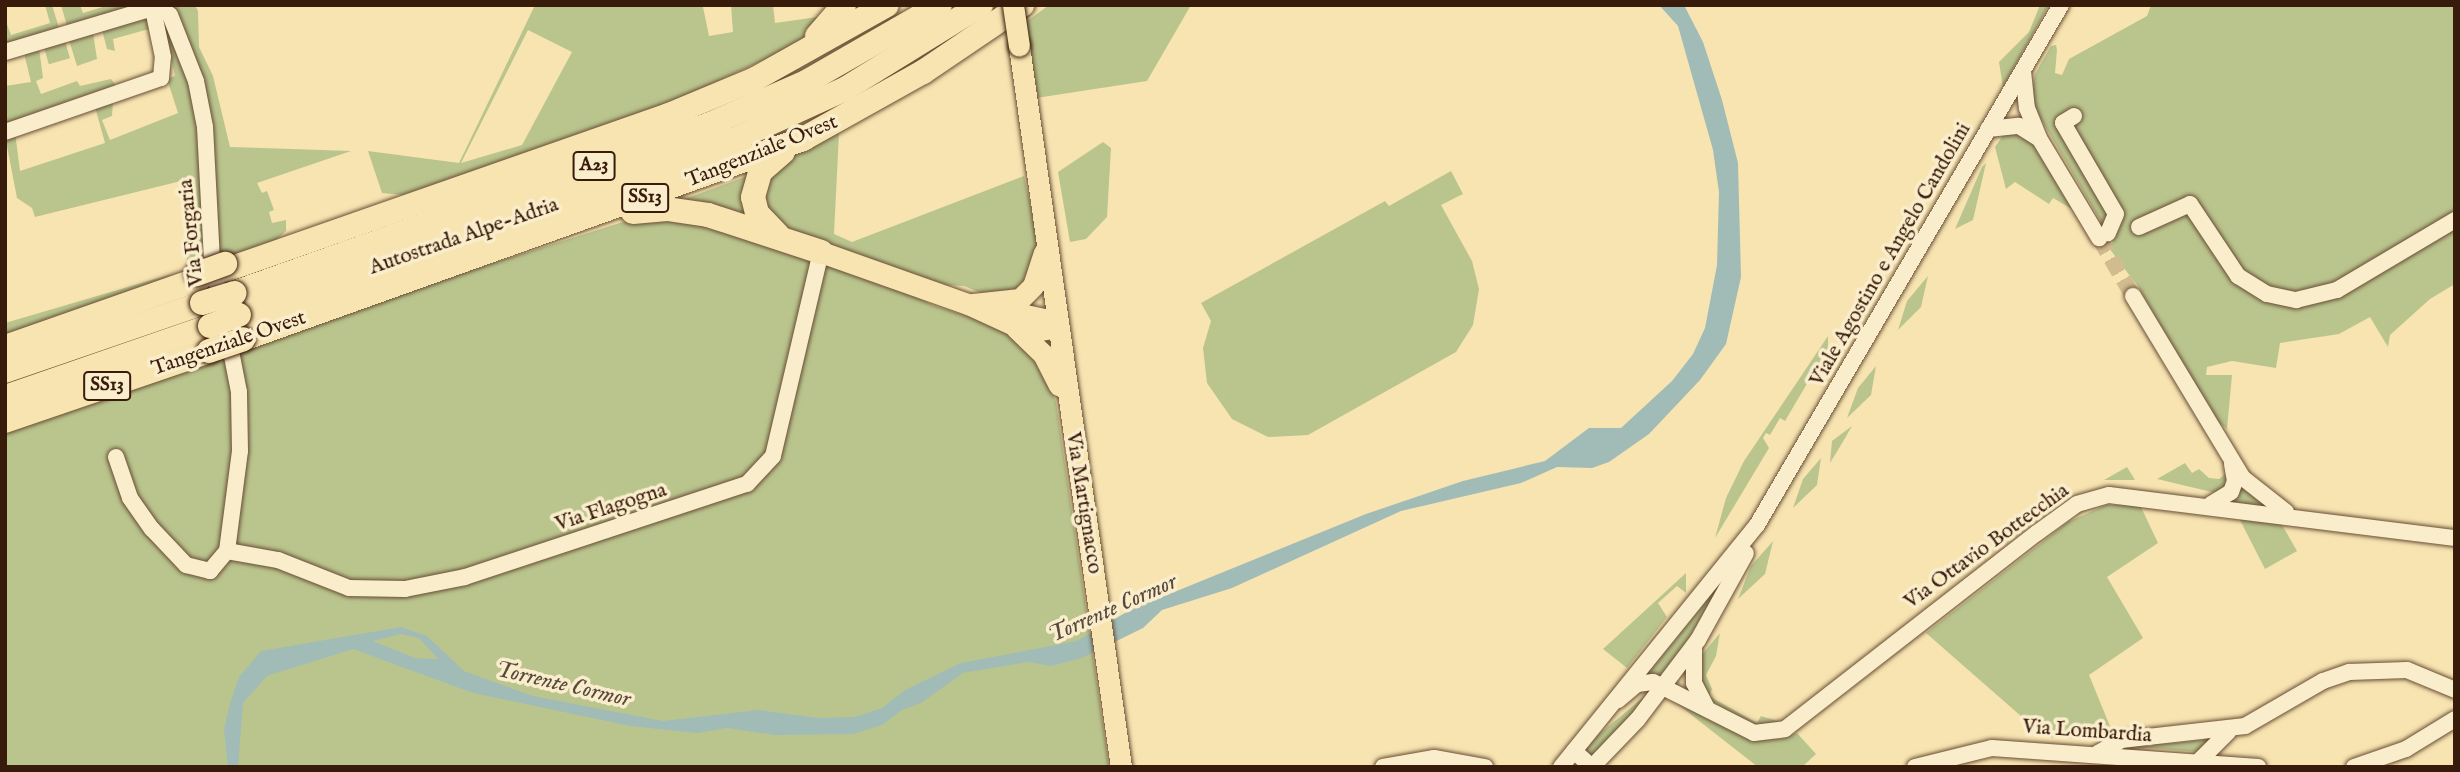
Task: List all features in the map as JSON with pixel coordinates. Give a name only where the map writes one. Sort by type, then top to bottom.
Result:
[{"type":"highway","points":[[755,79],[824,31],[844,5]]},
{"type":"highway","name":"Tangenziale Ovest","points":[[5,421],[209,351],[234,296],[502,175],[755,79],[887,5]]},
{"type":"highway","name":"Autostrada Alpe-Adria","points":[[234,296],[731,116],[829,70],[940,5]]},
{"type":"highway","name":"Autostrada Alpe-Adria","points":[[5,371],[202,295],[234,296],[733,140],[845,89],[981,5]]},
{"type":"highway","name":"Tangenziale Ovest","points":[[234,296],[580,222],[803,139],[923,72],[1022,5]]},
{"type":"highway","points":[[781,238],[757,213],[755,181],[765,165],[803,139]]},
{"type":"highway","points":[[385,200],[403,201],[474,177],[502,175]]},
{"type":"highway","points":[[580,222],[676,210],[781,238],[821,252]]},
{"type":"highway","points":[[234,296],[276,245]]},
{"type":"highway","points":[[5,347],[160,292],[202,295]]},
{"type":"highway","name":"Autostrada Alpe-Adria","points":[[5,397],[202,295]]},
{"type":"main road","name":"Via Martignacco","points":[[1013,5],[1056,327],[1121,767]]},
{"type":"main road","name":"Via Martignacco","points":[[968,304],[1006,304],[1020,299],[1033,286],[1046,248]]},
{"type":"main road","name":"Via Martignacco","points":[[821,252],[968,304],[1015,327],[1038,333],[1056,327]]},
{"type":"main road","name":"Via Martignacco","points":[[968,304],[1044,319],[1056,327]]},
{"type":"main road","name":"Via Martignacco","points":[[1015,327],[1043,354],[1068,405]]},
{"type":"street","name":"Viale Agostino e Angelo Candolini","points":[[1757,525],[1745,556],[1694,646],[1664,687],[1592,767],[1568,761],[1757,525],[2061,5]]},
{"type":"street","points":[[5,52],[154,6],[164,73],[143,88],[8,131]]},
{"type":"street","name":"Via Forgaria","points":[[154,6],[170,15],[195,81],[205,127],[212,259],[240,410],[227,551]]},
{"type":"street","points":[[2023,71],[2027,108],[2039,138],[2103,235],[2116,214],[2063,123],[2074,116]]},
{"type":"street","points":[[1989,129],[2019,126],[2039,138]]},
{"type":"street","points":[[2139,227],[2190,204],[2238,276],[2256,290],[2296,300],[2337,290],[2455,220]]},
{"type":"street","name":"Via Flagogna","points":[[227,551],[248,552],[349,588],[405,589],[465,577],[747,484],[762,472],[772,456],[821,252]]},
{"type":"street","points":[[2133,296],[2231,461],[2251,486],[2291,516]]},
{"type":"street","points":[[116,457],[124,485],[139,512],[186,565],[209,571],[227,551]]},
{"type":"street","points":[[2211,504],[2231,492],[2235,481],[2231,461]]},
{"type":"street","name":"Via Ottavio Bottecchia","points":[[1664,687],[1754,733],[1785,729],[1956,592],[2086,500],[2123,494],[2455,538]]},
{"type":"street","points":[[1694,646],[1694,683],[1708,710]]},
{"type":"street","points":[[2098,753],[2121,740],[2229,731],[2256,721],[2323,681],[2349,672],[2407,670],[2455,690]]},
{"type":"street","points":[[1618,700],[1643,682],[1664,687]]},
{"type":"street","points":[[2354,767],[2369,765],[2428,738],[2455,719]]},
{"type":"street","points":[[2199,761],[2229,731]]},
{"type":"street","name":"Via Lombardia","points":[[1915,767],[1992,748],[2098,753],[2259,767]]},
{"type":"street","points":[[1383,767],[1434,758],[1485,767]]},
{"type":"green space","points":[[45,5],[52,5],[59,28],[5,44],[5,19],[11,35],[50,23]]},
{"type":"green space","points":[[61,5],[80,5],[83,13],[109,5],[137,5],[67,26]]},
{"type":"green space","points":[[172,5],[195,5],[198,11],[199,47],[213,76],[230,147],[351,151],[257,183],[262,193],[267,191],[274,210],[269,212],[272,223],[286,220],[286,231],[275,241],[216,260],[185,37]]},
{"type":"green space","points":[[535,5],[703,7],[709,36],[733,32],[731,5],[773,5],[775,23],[832,15],[798,44],[632,121],[403,195],[382,193],[368,151],[459,163]],"holes":[[[528,30],[572,52],[522,145],[461,163]]]},
{"type":"green space","points":[[1049,5],[1191,5],[1147,81],[1036,98],[1026,22]]},
{"type":"green space","points":[[2040,5],[2049,5],[2003,87],[1999,62],[2029,32]]},
{"type":"green space","points":[[2151,5],[2455,5],[2455,284],[2430,299],[2390,335],[2388,347],[2370,317],[2339,334],[2280,343],[2276,368],[2232,361],[2207,367],[2206,375],[2232,375],[2227,429],[2214,418],[2139,288],[2109,248],[2113,242],[2034,107],[2031,95],[2035,74],[2051,46],[2056,45],[2057,50],[2055,73],[2062,75],[2069,59],[2147,16]]},
{"type":"green space","points":[[146,17],[149,29],[113,39],[115,51],[107,49],[102,30]]},
{"type":"green space","points":[[163,19],[191,82],[201,126],[208,263],[187,269],[185,180],[35,217],[32,208],[17,198],[5,136],[15,132],[20,171],[105,143],[95,107],[113,101],[112,116],[102,120],[110,140],[178,113],[167,79],[175,76]]},
{"type":"green space","points":[[93,33],[97,59],[77,66],[69,40]]},
{"type":"green space","points":[[65,41],[70,58],[49,64],[44,47]]},
{"type":"green space","points":[[39,48],[43,78],[36,81],[41,94],[77,81],[80,86],[111,79],[120,91],[5,126],[5,86],[31,82],[24,53]]},
{"type":"green space","points":[[2019,132],[2031,141],[2072,209],[2053,198],[2049,204],[2015,182],[2006,189],[1995,147],[2004,134]]},
{"type":"green space","points":[[839,133],[834,234],[852,242],[1024,176],[1038,240],[1026,287],[991,297],[964,286],[945,285],[795,234],[768,213],[763,181],[784,159]]},
{"type":"green space","points":[[1103,142],[1111,148],[1107,217],[1086,239],[1070,242],[1058,172]]},
{"type":"green space","points":[[1986,163],[1973,220],[1955,229],[1982,167]]},
{"type":"green space","points":[[1451,171],[1463,194],[1441,205],[1472,261],[1479,289],[1473,325],[1456,352],[1308,435],[1268,437],[1232,419],[1207,383],[1203,348],[1211,321],[1201,303],[1385,201],[1389,206]]},
{"type":"green space","points":[[753,174],[755,222],[676,202]]},
{"type":"green space","points":[[669,215],[878,277],[932,305],[1014,331],[1043,368],[1056,402],[1109,767],[5,767],[5,433],[437,281],[629,220]]},
{"type":"green space","points":[[172,274],[148,289],[5,339],[5,323]]},
{"type":"green space","points":[[1928,276],[1921,307],[1898,330],[1907,301]]},
{"type":"green space","points":[[1828,336],[1828,348],[1785,421],[1780,418],[1770,435],[1766,433],[1763,438],[1769,448],[1715,538],[1726,498],[1744,461]]},
{"type":"green space","points":[[1876,366],[1871,395],[1847,418],[1858,388]]},
{"type":"green space","points":[[1852,426],[1841,445],[1830,463],[1832,441]]},
{"type":"green space","points":[[1821,458],[1817,485],[1793,508],[1803,479]]},
{"type":"green space","points":[[2185,463],[2192,473],[2199,469],[2209,478],[2219,479],[2230,470],[2230,485],[2216,493],[2157,479]]},
{"type":"green space","points":[[2127,467],[2135,480],[2104,480]]},
{"type":"green space","points":[[2240,480],[2269,508],[2228,501]]},
{"type":"green space","points":[[2106,505],[2140,505],[2158,543],[2107,577],[2143,638],[2089,675],[2114,736],[2097,740],[2045,737],[1926,633],[2068,522]]},
{"type":"green space","points":[[2239,518],[2281,523],[2297,551],[2265,569]]},
{"type":"green space","points":[[1773,541],[1765,574],[1738,599],[1751,566]]},
{"type":"green space","points":[[1735,563],[1662,681],[1646,675],[1697,613]]},
{"type":"green space","points":[[1686,573],[1686,593],[1677,586],[1658,603],[1667,617],[1627,668],[1603,649]]},
{"type":"green space","points":[[1720,633],[1716,656],[1706,675],[1712,689],[1709,696],[1757,723],[1761,716],[1784,723],[1756,727],[1708,699],[1700,682],[1700,657]]},
{"type":"green space","points":[[1657,686],[1594,758],[1585,750],[1598,735]]},
{"type":"green space","points":[[1674,696],[1752,740],[1781,739],[1797,733],[1816,754],[1802,767],[1758,767],[1671,699]]},
{"type":"green space","points":[[2213,739],[2200,752],[2123,746],[2174,743]]},
{"type":"water","points":[[1659,5],[1684,5],[1703,42],[1722,100],[1738,163],[1741,277],[1726,344],[1700,380],[1649,434],[1609,462],[1592,468],[1557,467],[1521,483],[1401,511],[1232,588],[1162,610],[1143,628],[1082,658],[1051,666],[1028,662],[963,673],[921,703],[902,710],[882,725],[853,734],[775,735],[727,728],[697,733],[630,726],[473,693],[353,649],[267,676],[243,703],[238,767],[228,767],[224,729],[230,703],[239,677],[261,651],[401,627],[427,636],[464,671],[533,696],[663,721],[758,710],[818,718],[855,717],[882,708],[905,690],[961,663],[1077,641],[1130,610],[1366,514],[1463,481],[1545,461],[1589,428],[1621,428],[1672,381],[1693,354],[1705,328],[1717,265],[1719,192],[1713,150],[1678,26]],"holes":[[[401,634],[419,638],[438,659],[415,658],[373,641]]]},
{"type":"tunnel","points":[[2099,238],[2133,296]]},
{"type":"water label","name":"Torrente Cormor","points":[[1113,609]]},
{"type":"water label","name":"Torrente Cormor","points":[[563,685]]}]
